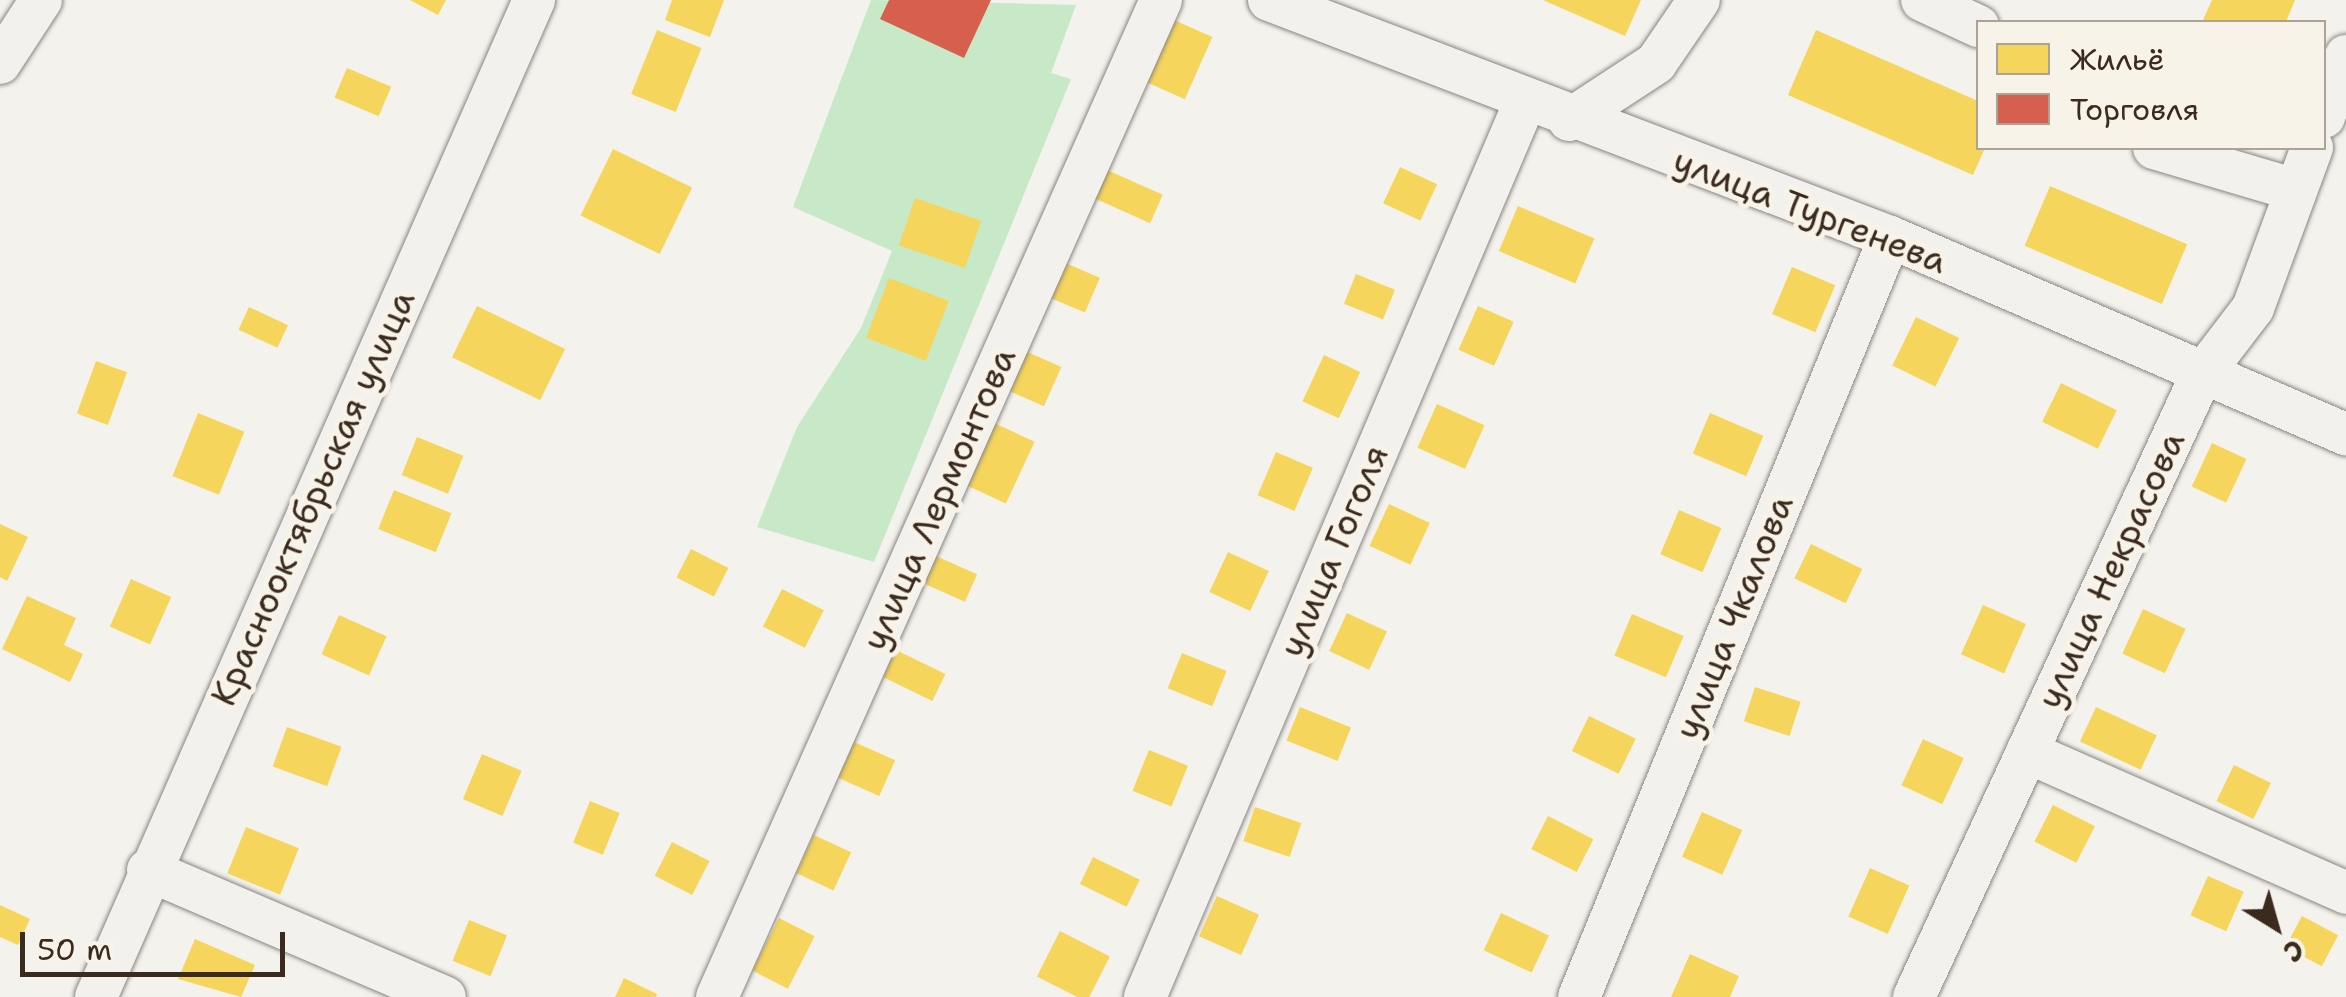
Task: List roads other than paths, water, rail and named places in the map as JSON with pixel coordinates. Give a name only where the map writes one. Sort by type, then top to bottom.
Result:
[{"type":"street","points":[[0,63],[41,0]]},
{"type":"street","name":"Краснооктябрьская улица","points":[[96,997],[148,870],[534,0]]},
{"type":"street","name":"улица Лермонтова","points":[[717,997],[1161,0]]},
{"type":"street","name":"улица Тургенева","points":[[1270,0],[1524,104],[1890,237],[2201,376],[2346,434]]},
{"type":"street","points":[[1569,120],[1656,63],[1699,0]]},
{"type":"street","points":[[1922,0],[1976,25]]},
{"type":"street","points":[[2326,111],[2346,56]]},
{"type":"street","name":"улица Гоголя","points":[[1145,997],[1524,104]]},
{"type":"street","points":[[2161,150],[2296,190]]},
{"type":"street","name":"улица Некрасова","points":[[1914,997],[2201,376],[2253,308],[2311,150]]},
{"type":"street","name":"улица Чкалова","points":[[1579,997],[1890,237]]},
{"type":"street","points":[[2027,752],[2346,893]]},
{"type":"street","points":[[148,870],[445,997]]}]
